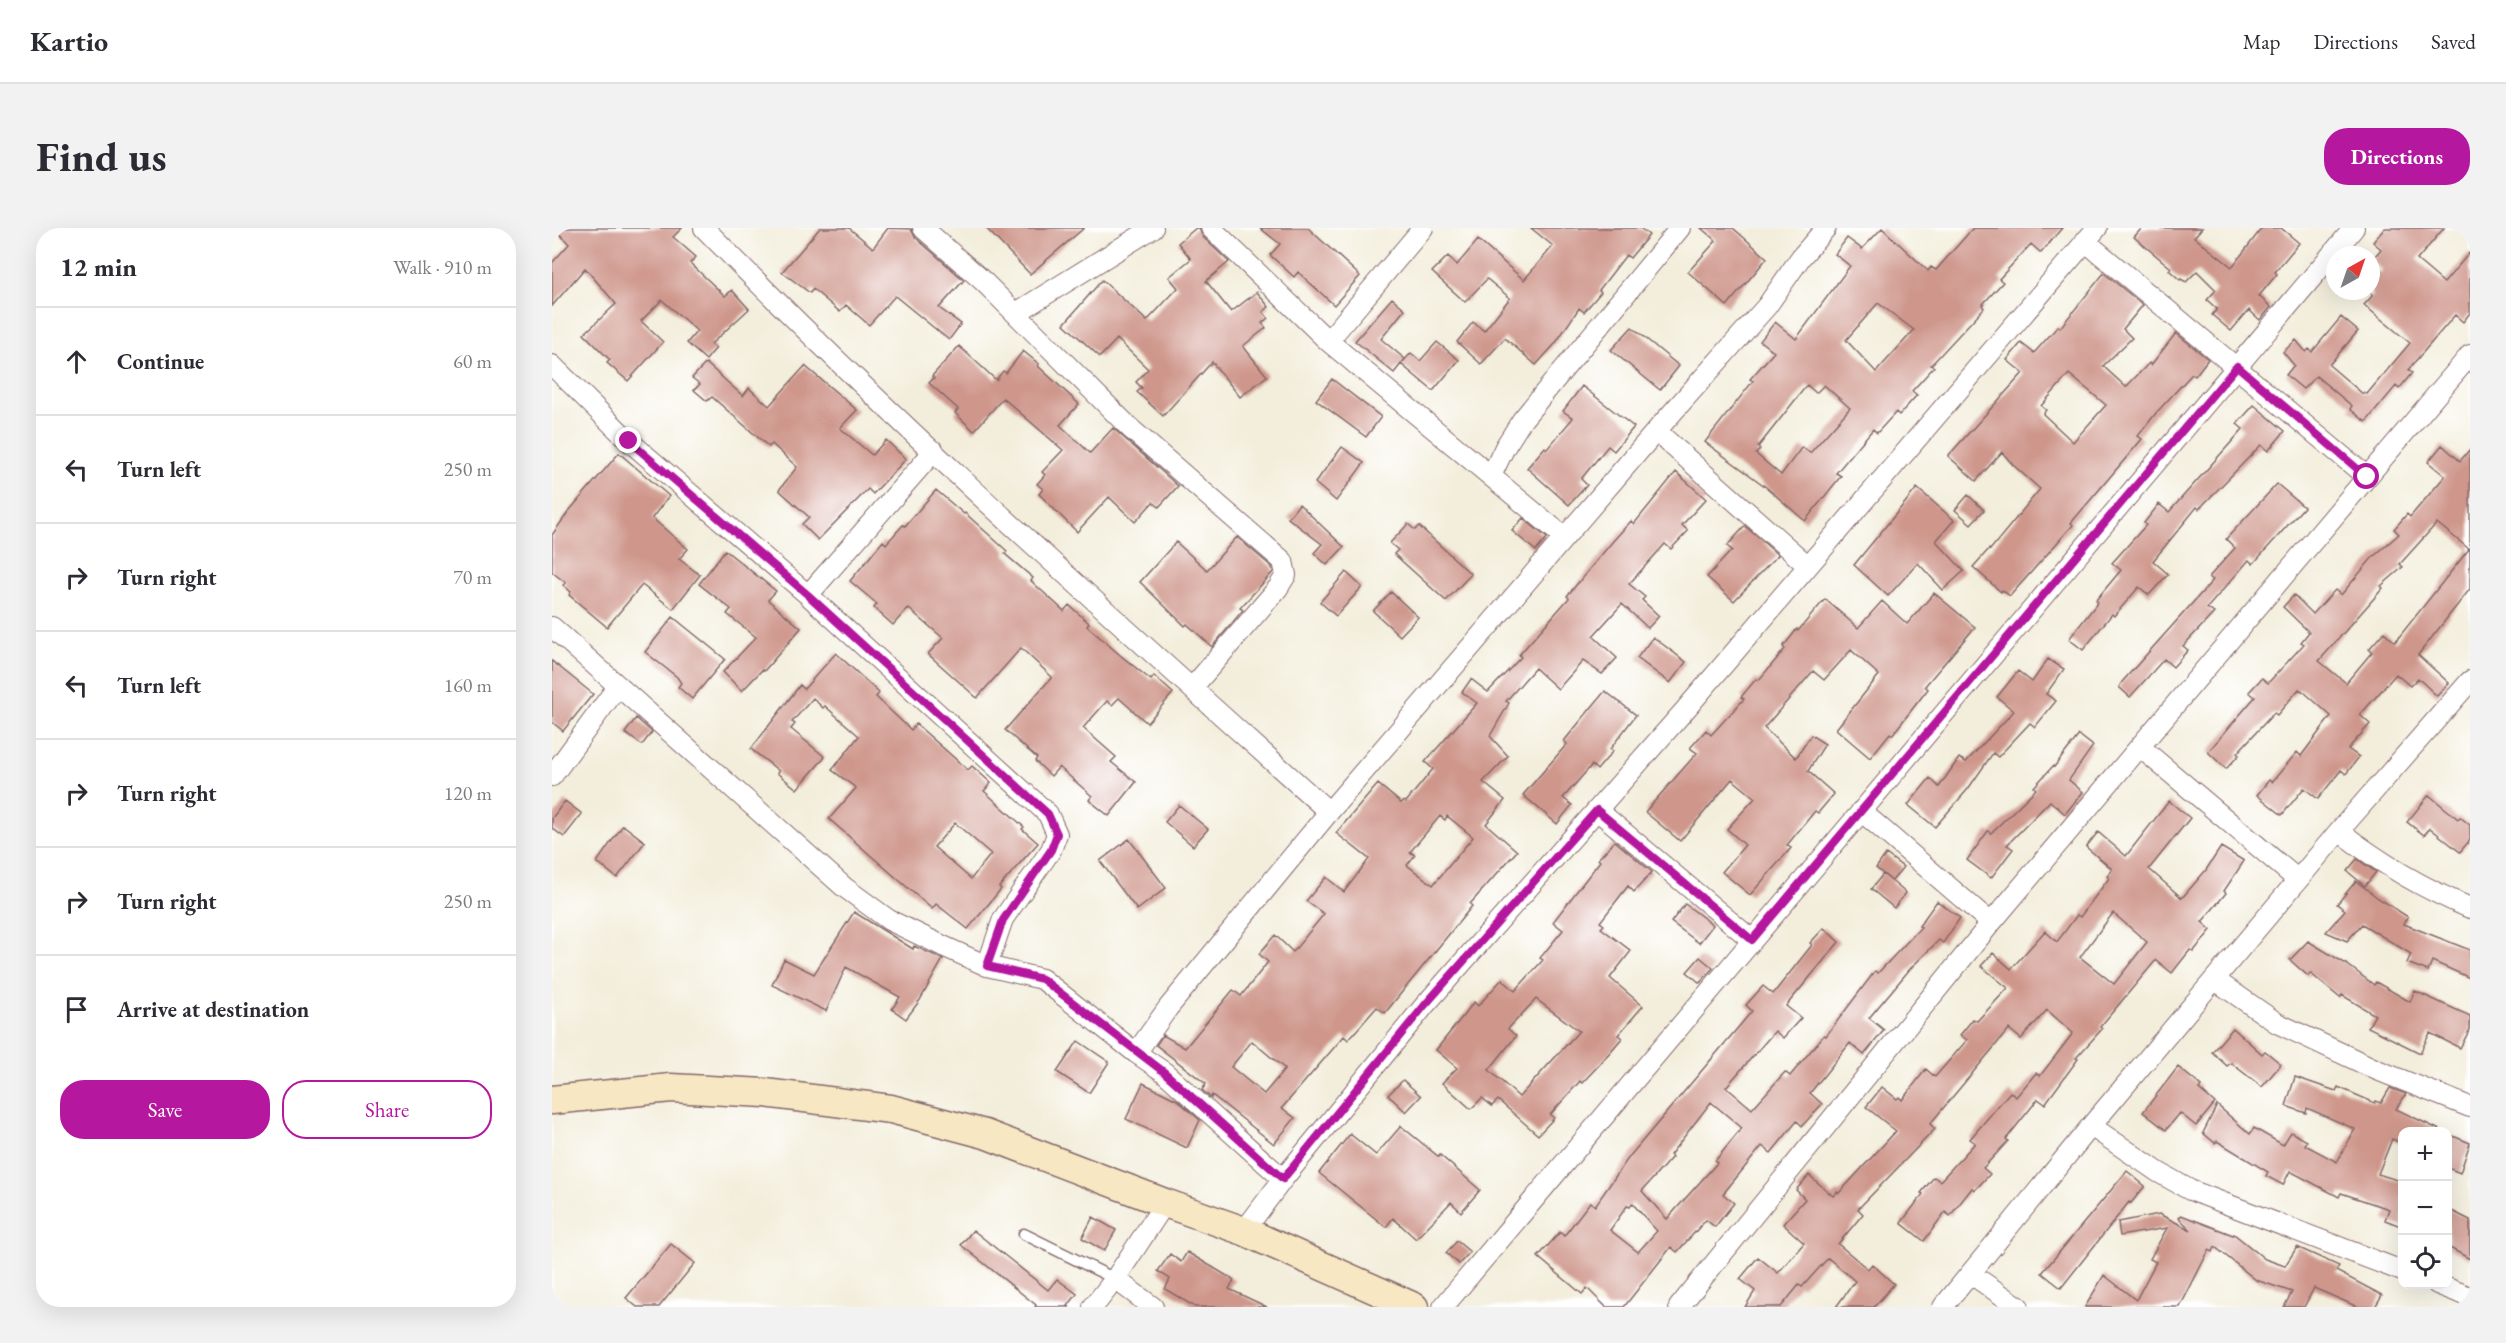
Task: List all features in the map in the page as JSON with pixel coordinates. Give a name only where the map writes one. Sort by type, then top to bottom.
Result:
[{"type":"main road","points":[[552,1100],[671,1088],[765,1093],[891,1109],[986,1134],[1165,1203],[1245,1231],[1414,1307]]},
{"type":"street","points":[[704,228],[803,329],[1329,812]]},
{"type":"street","points":[[923,228],[1016,313],[1131,429],[1283,561],[1286,575],[1278,588],[1192,688]]},
{"type":"street","points":[[1016,313],[1153,228]]},
{"type":"street","points":[[1211,228],[1328,341],[1564,537]]},
{"type":"street","points":[[1328,341],[1423,228]]},
{"type":"street","points":[[1491,476],[1522,420],[1680,228]]},
{"type":"street","points":[[1136,1053],[1175,999],[1329,812],[1564,537],[1767,306],[1801,257],[1826,228]]},
{"type":"street","points":[[1443,1307],[2354,228]]},
{"type":"street","points":[[1245,1231],[1283,1179],[1425,1005],[1597,810],[2091,235],[2237,366],[2367,477]]},
{"type":"street","points":[[1679,1307],[1991,923],[2470,355]]},
{"type":"street","points":[[552,365],[629,441],[808,595],[1048,814],[1057,834],[1051,850],[1003,920],[987,966]]},
{"type":"street","points":[[1656,431],[1808,566]]},
{"type":"street","points":[[808,595],[934,451]]},
{"type":"street","points":[[552,627],[844,887],[889,920],[987,966],[1042,979],[1136,1053],[1164,1072],[1283,1179]]},
{"type":"street","points":[[1943,1307],[2091,1126],[2339,831],[2469,684]]},
{"type":"street","points":[[552,776],[618,686]]},
{"type":"street","points":[[2140,747],[2298,880]]},
{"type":"street","points":[[1597,810],[1752,940]]},
{"type":"street","points":[[1861,811],[1991,923]]},
{"type":"street","points":[[2339,831],[2371,856],[2430,891],[2470,908]]},
{"type":"street","points":[[2215,980],[2277,1023],[2377,1071],[2470,1107]]},
{"type":"street","points":[[2091,1126],[2158,1172],[2190,1190],[2398,1269]]},
{"type":"street","points":[[1093,1307],[1115,1279],[1165,1203]]},
{"type":"street","points":[[1971,1274],[2019,1307]]},
{"type":"street","points":[[1115,1279],[1153,1307]]},
{"type":"street","points":[[2450,1289],[2470,1297]]},
{"type":"lane","points":[[1024,1234],[1115,1279]]},
{"type":"building","points":[[554,228],[682,228],[673,237],[696,257],[690,263],[725,296],[732,290],[749,309],[711,344],[716,348],[706,360],[687,343],[697,331],[662,300],[641,321],[663,342],[628,381],[607,363],[610,360],[584,334],[616,304],[585,268],[552,306],[552,263],[569,244]]},
{"type":"building","points":[[820,228],[849,228],[873,248],[888,228],[911,229],[915,237],[964,280],[939,308],[961,324],[949,340],[895,296],[869,325],[846,305],[840,312],[813,289],[810,293],[782,272]]},
{"type":"building","points":[[986,228],[1084,228],[1030,274]]},
{"type":"building","points":[[1199,228],[1203,237],[1229,262],[1206,281],[1231,312],[1257,292],[1269,307],[1263,312],[1268,318],[1262,323],[1266,328],[1243,346],[1267,376],[1240,397],[1212,362],[1163,416],[1137,392],[1142,388],[1136,382],[1148,369],[1117,339],[1100,357],[1064,324],[1102,280],[1147,321],[1178,288],[1169,277],[1191,259],[1178,243]]},
{"type":"building","points":[[1260,228],[1308,228],[1360,276],[1334,305],[1298,272],[1294,277],[1270,255],[1280,244]]},
{"type":"building","points":[[1531,228],[1640,228],[1649,235],[1630,258],[1626,255],[1599,290],[1601,292],[1584,312],[1579,308],[1555,344],[1536,365],[1505,338],[1481,364],[1457,342],[1473,322],[1484,331],[1510,298],[1487,279],[1465,302],[1432,272],[1448,256],[1457,265],[1478,240],[1524,280],[1553,246]]},
{"type":"building","points":[[1701,228],[1733,228],[1767,258],[1727,306],[1688,272],[1716,241]]},
{"type":"building","points":[[1882,228],[1928,271],[1931,267],[1936,270],[1973,228],[2062,228],[2041,253],[2031,244],[1999,279],[2003,282],[1982,305],[1984,308],[1931,365],[1934,367],[1912,391],[1917,395],[1899,415],[1896,412],[1877,433],[1873,429],[1836,473],[1841,476],[1805,521],[1766,487],[1705,442],[1753,381],[1750,379],[1774,352],[1760,341],[1775,322],[1796,339],[1850,266],[1835,254],[1847,238],[1862,249]],"holes":[[[1878,303],[1914,330],[1876,372],[1846,340]],[[1807,385],[1816,393],[1824,385],[1850,408],[1810,453],[1802,447],[1781,475],[1756,454],[1760,449],[1758,447]]]},
{"type":"building","points":[[2142,228],[2202,228],[2194,237],[2232,267],[2262,228],[2281,228],[2299,243],[2259,296],[2271,307],[2260,320],[2249,310],[2231,331],[2212,315],[2217,309],[2207,300],[2216,290],[2197,271],[2186,282],[2180,280],[2169,270],[2171,268],[2134,237]]},
{"type":"building","points":[[2385,228],[2444,228],[2417,260],[2444,283],[2470,252],[2470,313],[2463,322],[2455,315],[2408,370],[2412,373],[2399,389],[2396,386],[2366,422],[2350,409],[2352,406],[2316,376],[2303,389],[2286,375],[2294,365],[2283,352],[2296,340],[2306,352],[2309,349],[2312,352],[2341,317],[2358,331],[2329,365],[2363,394],[2364,392],[2367,394],[2410,343],[2364,305],[2368,300],[2380,300],[2381,249],[2373,242]]},
{"type":"building","points":[[2104,273],[2143,305],[2123,329],[2132,338],[2103,366],[2126,387],[2149,363],[2151,365],[2176,333],[2208,359],[2195,376],[2192,374],[2156,413],[2138,436],[2142,439],[2071,523],[2073,525],[2010,596],[2002,590],[2001,592],[1973,567],[1990,550],[2040,489],[2002,452],[1976,481],[1948,456],[2023,373],[2007,360],[2021,343],[2034,353],[2058,326],[2060,328]],"holes":[[[2069,374],[2106,405],[2073,442],[2043,414],[2046,410],[2041,406]]]},
{"type":"building","points":[[1392,298],[1405,309],[1381,339],[1405,359],[1394,373],[1355,341]]},
{"type":"building","points":[[1632,327],[1679,366],[1660,390],[1611,350]]},
{"type":"building","points":[[1437,342],[1459,360],[1433,391],[1401,364],[1411,353],[1420,361]]},
{"type":"building","points":[[959,346],[996,380],[1003,371],[1006,373],[1023,351],[1079,404],[1060,425],[1090,453],[1113,428],[1178,486],[1159,507],[1153,502],[1135,522],[1109,497],[1077,532],[1039,494],[1043,489],[1037,484],[1045,475],[1042,472],[1063,450],[1003,398],[974,431],[955,413],[958,409],[929,383],[934,378],[932,376]]},
{"type":"building","points":[[706,363],[743,396],[749,388],[769,406],[805,366],[857,410],[840,428],[872,455],[886,440],[906,459],[873,494],[868,489],[818,540],[802,524],[809,517],[779,490],[797,467],[772,444],[769,447],[712,397],[707,401],[694,390],[700,384],[692,378]]},
{"type":"building","points":[[1332,379],[1381,417],[1366,437],[1316,400]]},
{"type":"building","points":[[1582,386],[1634,427],[1614,451],[1608,446],[1581,479],[1587,485],[1569,505],[1527,468],[1545,447],[1547,449],[1573,418],[1563,411]]},
{"type":"building","points":[[2254,405],[2285,431],[2268,451],[2261,445],[2199,509],[2197,507],[2153,561],[2168,574],[2149,595],[2139,587],[2114,616],[2112,614],[2083,650],[2069,639],[2098,602],[2096,600],[2121,570],[2112,563],[2146,525],[2144,523],[2159,504],[2169,512],[2243,429],[2237,424]]},
{"type":"building","points":[[2442,445],[2460,461],[2470,449],[2470,589],[2418,655],[2449,683],[2437,696],[2418,678],[2410,686],[2396,674],[2360,715],[2370,724],[2348,749],[2359,757],[2346,774],[2341,770],[2318,799],[2304,788],[2282,815],[2257,795],[2269,780],[2272,782],[2297,752],[2301,756],[2331,716],[2304,692],[2299,689],[2277,715],[2274,713],[2237,753],[2239,755],[2226,769],[2208,752],[2255,697],[2249,692],[2262,678],[2268,683],[2304,644],[2301,642],[2309,632],[2283,607],[2294,595],[2313,614],[2335,590],[2341,595],[2373,557],[2399,534],[2394,529],[2407,514],[2410,517],[2445,476],[2428,462]],"holes":[[[2437,523],[2469,549],[2395,642],[2384,632],[2369,649],[2372,652],[2346,683],[2319,661],[2383,588],[2381,586],[2403,567],[2400,564]]]},
{"type":"building","points":[[1342,447],[1364,463],[1336,501],[1315,483]]},
{"type":"building","points":[[619,453],[669,496],[652,518],[688,549],[679,559],[700,575],[673,609],[642,585],[607,627],[569,595],[571,592],[563,585],[566,583],[552,572],[552,535],[569,511]]},
{"type":"building","points":[[1676,472],[1706,499],[1682,525],[1688,531],[1671,549],[1665,544],[1629,584],[1645,597],[1642,600],[1659,616],[1648,628],[1622,604],[1593,636],[1617,658],[1602,674],[1583,661],[1558,689],[1535,668],[1506,701],[1509,703],[1490,736],[1508,756],[1483,782],[1505,800],[1486,824],[1517,851],[1470,904],[1472,906],[1385,1013],[1377,1007],[1348,1040],[1344,1036],[1282,1108],[1295,1118],[1274,1144],[1212,1095],[1211,1098],[1202,1090],[1206,1084],[1156,1045],[1163,1035],[1185,1048],[1233,990],[1241,996],[1268,962],[1259,954],[1275,935],[1293,952],[1324,914],[1306,901],[1326,877],[1344,892],[1369,859],[1336,833],[1378,784],[1401,803],[1406,802],[1433,769],[1425,762],[1477,703],[1462,692],[1471,679],[1488,692],[1521,657],[1519,655],[1569,598],[1567,596],[1613,541],[1631,521],[1634,524]],"holes":[[[1440,816],[1445,820],[1447,816],[1473,837],[1433,885],[1407,865],[1415,855],[1410,852]],[[1252,1041],[1285,1069],[1264,1094],[1231,1067]]]},
{"type":"building","points":[[2277,484],[2304,507],[2253,564],[2249,560],[2207,608],[2214,613],[2183,646],[2188,650],[2173,667],[2164,659],[2130,697],[2119,687],[2122,682],[2213,580],[2209,577],[2235,548],[2226,539]]},
{"type":"building","points":[[1917,488],[1954,520],[1936,541],[1964,571],[1943,590],[1918,563],[1888,596],[1854,565]]},
{"type":"building","points":[[936,490],[1007,551],[1005,554],[1033,578],[1031,581],[1064,611],[1069,605],[1089,623],[1087,626],[1120,655],[1151,680],[1154,676],[1173,693],[1147,723],[1119,698],[1112,705],[1107,701],[1083,728],[1116,757],[1111,762],[1136,782],[1109,816],[1089,800],[1092,796],[1059,767],[1051,776],[1035,761],[1037,758],[1005,730],[1052,677],[1021,648],[977,698],[928,654],[943,638],[908,608],[893,625],[874,608],[877,604],[850,581],[883,541],[886,544],[903,525],[905,526]]},
{"type":"building","points":[[1968,495],[1984,510],[1971,524],[1955,510]]},
{"type":"building","points":[[1299,504],[1344,547],[1327,565],[1314,553],[1322,544],[1288,518]]},
{"type":"building","points":[[1523,518],[1547,538],[1536,551],[1512,531]]},
{"type":"building","points":[[1408,524],[1415,530],[1419,526],[1471,574],[1446,601],[1394,554],[1398,550],[1390,543]]},
{"type":"building","points":[[1745,526],[1778,555],[1734,601],[1707,577],[1732,550],[1727,546]]},
{"type":"building","points":[[1237,537],[1272,567],[1273,572],[1240,608],[1243,610],[1212,647],[1187,624],[1185,626],[1140,582],[1176,542],[1207,570]]},
{"type":"building","points":[[725,550],[776,591],[768,600],[801,628],[764,671],[762,670],[742,691],[723,672],[756,637],[727,614],[731,609],[699,584]]},
{"type":"building","points":[[1346,572],[1362,587],[1336,616],[1320,602]]},
{"type":"building","points":[[1391,592],[1418,617],[1400,636],[1373,611]]},
{"type":"building","points":[[1934,593],[1975,627],[1925,686],[1928,689],[1892,735],[1890,733],[1870,758],[1836,729],[1879,675],[1851,650],[1824,680],[1813,671],[1764,728],[1796,758],[1811,735],[1825,744],[1808,771],[1834,794],[1818,813],[1815,811],[1787,845],[1791,848],[1750,895],[1722,872],[1745,845],[1727,829],[1755,798],[1732,779],[1680,841],[1645,812],[1697,753],[1690,748],[1706,730],[1711,735],[1744,699],[1741,697],[1756,679],[1758,681],[1785,649],[1783,647],[1797,629],[1798,631],[1825,599],[1858,628],[1882,601],[1907,624]]},
{"type":"building","points":[[673,617],[725,659],[692,699],[678,687],[681,683],[677,677],[645,652]]},
{"type":"building","points":[[1653,637],[1686,662],[1670,683],[1637,658]]},
{"type":"building","points":[[836,653],[879,693],[876,697],[911,730],[916,724],[968,770],[972,766],[991,783],[984,791],[1024,827],[1022,829],[1038,843],[999,887],[1001,889],[968,929],[936,904],[932,909],[829,819],[856,788],[832,770],[859,736],[825,706],[823,708],[813,698],[792,722],[795,724],[791,729],[825,757],[797,789],[751,749],[800,685],[804,689]],"holes":[[[955,823],[991,854],[971,879],[934,847]]]},
{"type":"building","points":[[2048,659],[2064,669],[2046,694],[2056,701],[2035,727],[2030,723],[1998,757],[1993,753],[1968,789],[1935,827],[1908,805],[1930,778],[1939,787],[1959,758],[1966,762],[2014,711],[1997,697],[2018,671],[2032,682]]},
{"type":"building","points":[[552,661],[593,694],[563,731],[552,722]]},
{"type":"building","points":[[1605,691],[1636,715],[1610,749],[1613,751],[1597,770],[1592,765],[1563,798],[1572,805],[1557,824],[1523,795],[1567,744],[1564,741]]},
{"type":"building","points":[[636,718],[652,732],[642,745],[625,733]]},
{"type":"building","points":[[2079,735],[2093,746],[2069,780],[2083,792],[2065,814],[2050,801],[2007,845],[2013,849],[1991,878],[1967,860],[1988,831],[1991,833],[2036,789],[2034,787],[2054,767]]},
{"type":"building","points":[[2429,795],[2458,819],[2460,817],[2470,825],[2470,840],[2460,852],[2430,828],[2424,835],[2407,822]]},
{"type":"building","points":[[565,801],[582,814],[564,837],[552,828],[552,818]]},
{"type":"building","points":[[2169,801],[2190,818],[2149,869],[2182,898],[2206,870],[2221,847],[2244,861],[2224,891],[2226,893],[2202,922],[2211,930],[2193,952],[2190,950],[2172,973],[2156,960],[2100,1027],[2102,1029],[2076,1058],[2078,1059],[2045,1104],[2038,1099],[2006,1139],[2008,1141],[1983,1168],[1990,1174],[1975,1190],[1972,1188],[1950,1216],[1945,1212],[1924,1241],[1901,1223],[1923,1194],[1921,1193],[1934,1177],[1940,1181],[1975,1143],[1970,1139],[2010,1092],[2016,1097],[2036,1073],[2040,1076],[2073,1033],[2047,1010],[2021,1039],[2009,1029],[1930,1124],[1935,1129],[1858,1209],[1863,1214],[1838,1244],[1868,1269],[1872,1264],[1894,1284],[1874,1307],[1836,1307],[1855,1281],[1828,1258],[1802,1287],[1799,1285],[1781,1307],[1745,1307],[1755,1291],[1740,1279],[1758,1257],[1778,1273],[1804,1243],[1783,1224],[1805,1199],[1796,1190],[1809,1175],[1833,1196],[1839,1193],[1896,1131],[1866,1107],[1882,1087],[1897,1099],[1899,1097],[1902,1100],[1926,1069],[1935,1077],[1967,1040],[1960,1035],[1973,1019],[1977,1021],[2008,988],[1981,966],[1993,953],[2011,969],[2045,931],[2057,942],[2077,915],[2080,917],[2109,878],[2107,876],[2112,869],[2086,847],[2098,832],[2126,856]],"holes":[[[2113,913],[2147,942],[2114,984],[2080,957]]]},
{"type":"building","points":[[1179,805],[1208,829],[1193,846],[1165,822]]},
{"type":"building","points":[[623,825],[645,842],[617,878],[597,862]]},
{"type":"building","points":[[1129,839],[1166,888],[1137,910],[1100,861]]},
{"type":"building","points":[[1615,841],[1652,872],[1634,892],[1628,886],[1600,922],[1604,925],[1601,928],[1631,951],[1610,978],[1643,1006],[1618,1035],[1622,1038],[1550,1115],[1554,1118],[1538,1135],[1498,1100],[1492,1106],[1482,1098],[1471,1109],[1442,1083],[1457,1068],[1436,1050],[1474,1002],[1478,1006],[1502,979],[1515,991],[1543,960],[1540,958],[1563,930],[1553,922],[1600,861],[1598,859]],"holes":[[[1536,999],[1579,1031],[1519,1097],[1489,1070],[1516,1036],[1508,1029]]]},
{"type":"building","points":[[1886,854],[1903,867],[1892,881],[1876,868]]},
{"type":"building","points":[[2357,859],[2376,872],[2365,886],[2347,871]]},
{"type":"building","points":[[1883,874],[1906,893],[1894,908],[1871,889]]},
{"type":"building","points":[[2356,881],[2408,917],[2404,924],[2470,950],[2470,978],[2432,961],[2428,971],[2407,963],[2411,954],[2362,924],[2347,941],[2326,932],[2345,910],[2337,904]]},
{"type":"building","points":[[1937,901],[1960,918],[1943,943],[1939,940],[1910,969],[1869,1018],[1884,1030],[1864,1055],[1850,1043],[1810,1093],[1822,1104],[1802,1126],[1797,1121],[1771,1153],[1762,1146],[1723,1194],[1734,1203],[1715,1227],[1706,1220],[1677,1252],[1671,1247],[1624,1307],[1606,1307],[1587,1288],[1582,1294],[1538,1257],[1560,1232],[1564,1236],[1590,1202],[1595,1206],[1629,1157],[1752,1011],[1746,1005],[1763,986],[1773,994],[1812,945],[1810,943],[1824,928],[1839,942],[1786,1006],[1801,1018],[1783,1038],[1775,1031],[1726,1087],[1752,1109],[1785,1072],[1790,1076],[1824,1035],[1826,1036],[1875,971],[1878,973],[1921,927],[1919,926]],"holes":[[[1711,1102],[1742,1128],[1715,1161],[1717,1163],[1667,1219],[1642,1191],[1672,1157],[1670,1155]],[[1632,1203],[1657,1231],[1638,1252],[1610,1230],[1627,1206],[1630,1207]]]},
{"type":"building","points":[[1685,904],[1713,925],[1699,943],[1671,922]]},
{"type":"building","points":[[854,912],[913,949],[914,946],[943,959],[920,1000],[906,1019],[892,1009],[900,997],[846,967],[826,1011],[772,985],[784,959],[814,974]]},
{"type":"building","points":[[2308,941],[2348,965],[2374,985],[2376,982],[2410,1002],[2415,991],[2470,1016],[2470,1029],[2460,1048],[2430,1033],[2420,1053],[2368,1027],[2375,1015],[2342,995],[2340,998],[2310,973],[2308,976],[2290,960]]},
{"type":"building","points":[[1700,957],[1713,968],[1700,983],[1687,972]]},
{"type":"building","points":[[2233,1028],[2262,1054],[2265,1051],[2281,1064],[2262,1087],[2231,1063],[2227,1066],[2212,1052]]},
{"type":"building","points":[[1078,1041],[1109,1062],[1089,1093],[1057,1072]]},
{"type":"building","points":[[2178,1067],[2201,1086],[2199,1089],[2215,1103],[2196,1126],[2180,1113],[2166,1130],[2143,1112]]},
{"type":"building","points":[[2295,1077],[2336,1091],[2338,1087],[2375,1103],[2376,1101],[2381,1103],[2390,1088],[2406,1094],[2396,1109],[2434,1127],[2398,1127],[2398,1142],[2392,1139],[2378,1174],[2398,1180],[2398,1225],[2385,1220],[2389,1209],[2341,1193],[2339,1197],[2290,1171],[2283,1185],[2266,1176],[2268,1172],[2217,1141],[2215,1143],[2203,1133],[2217,1105],[2250,1134],[2254,1128],[2283,1145],[2291,1132],[2307,1141],[2305,1145],[2337,1162],[2355,1129],[2307,1108],[2306,1113],[2286,1106]]},
{"type":"building","points":[[1403,1080],[1421,1096],[1406,1112],[1388,1095]]},
{"type":"building","points":[[1143,1083],[1177,1100],[1200,1120],[1187,1148],[1126,1119]]},
{"type":"building","points":[[1401,1126],[1439,1157],[1440,1155],[1480,1190],[1461,1212],[1451,1202],[1416,1239],[1393,1218],[1386,1227],[1319,1173],[1350,1134],[1376,1155]]},
{"type":"building","points":[[2452,1136],[2470,1143],[2460,1173],[2452,1170]]},
{"type":"building","points":[[2127,1171],[2145,1186],[2131,1203],[2129,1202],[2061,1288],[2042,1273]]},
{"type":"building","points":[[2452,1211],[2470,1220],[2470,1259],[2452,1249]]},
{"type":"building","points":[[2159,1214],[2191,1230],[2179,1218],[2181,1215],[2234,1234],[2265,1259],[2285,1266],[2297,1247],[2339,1266],[2336,1271],[2382,1295],[2375,1307],[2358,1307],[2314,1288],[2304,1307],[2284,1307],[2292,1292],[2256,1280],[2215,1247],[2213,1252],[2209,1250],[2180,1307],[2085,1307],[2104,1275],[2136,1300],[2156,1262],[2150,1259],[2167,1228],[2120,1236],[2118,1222]]},
{"type":"building","points":[[1093,1217],[1116,1230],[1104,1251],[1082,1238]]},
{"type":"building","points":[[973,1230],[1048,1290],[1057,1279],[1077,1294],[1068,1306],[1070,1307],[1035,1307],[1036,1305],[961,1245]]},
{"type":"building","points":[[1457,1241],[1470,1252],[1459,1264],[1446,1253]]},
{"type":"building","points":[[671,1244],[695,1263],[659,1307],[637,1307],[626,1298]]},
{"type":"building","points":[[1187,1252],[1234,1280],[1229,1289],[1267,1307],[1195,1307],[1165,1289],[1170,1279],[1158,1271],[1170,1254],[1181,1262]]},
{"type":"route","points":[[629,441],[808,595],[1048,814],[1057,834],[1051,850],[1003,920],[987,966],[1042,979],[1136,1053],[1164,1072],[1283,1179],[1425,1005],[1597,810],[1752,940],[2237,366],[2367,477]]}]
